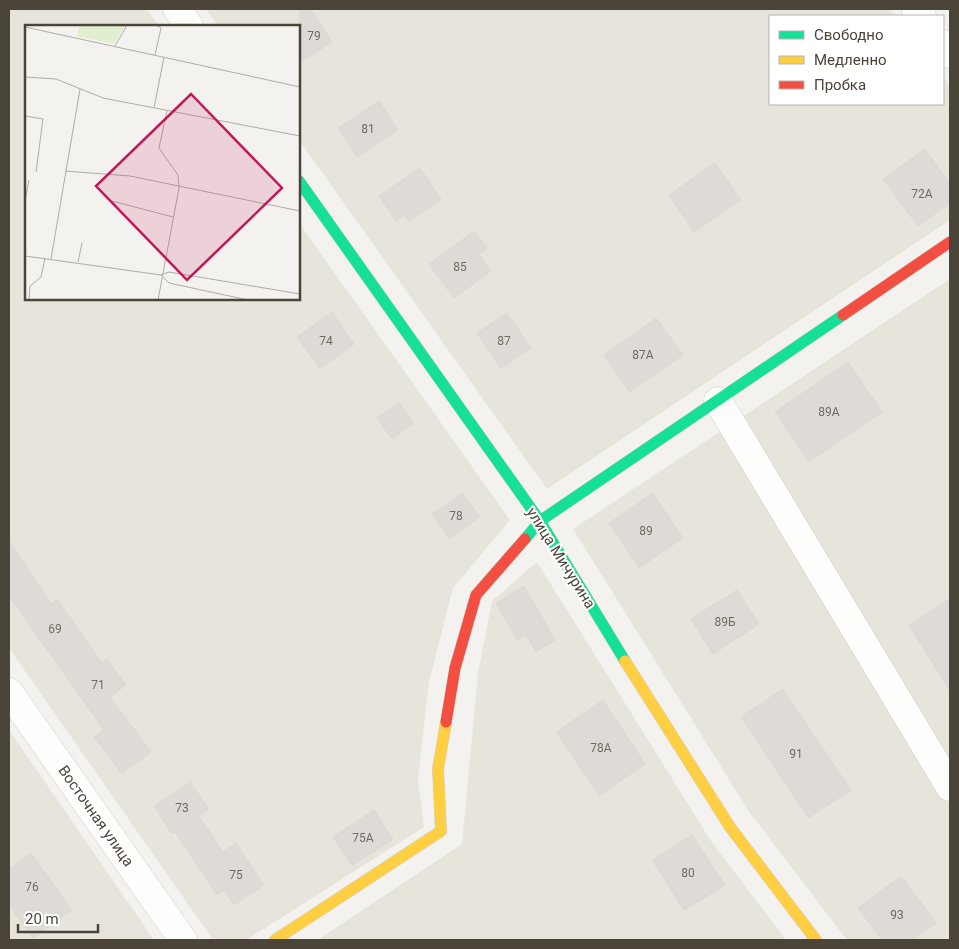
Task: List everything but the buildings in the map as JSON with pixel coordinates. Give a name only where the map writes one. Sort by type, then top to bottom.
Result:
[{"type":"street","points":[[177,9],[188,25]]},
{"type":"street","name":"улица Мичурина","points":[[300,181],[540,521],[603,627],[730,827],[816,940]]},
{"type":"street","points":[[275,940],[442,831],[438,769],[455,668],[476,595],[540,521],[950,242]]},
{"type":"street","points":[[718,401],[950,786]]},
{"type":"street","name":"Восточная улица","points":[[9,692],[183,940]]},
{"type":"shaded area","points":[[9,9],[147,9],[158,25],[25,25],[25,300],[300,300],[300,224],[510,520],[453,588],[429,682],[418,780],[424,827],[246,940],[213,940],[9,648]]},
{"type":"shaded area","points":[[206,9],[890,9],[894,15],[769,15],[769,105],[944,105],[944,78],[950,87],[950,220],[547,489],[300,141],[300,25],[217,25]]},
{"type":"shaded area","points":[[950,279],[950,940],[847,940],[750,813],[573,529]]},
{"type":"shaded area","points":[[537,562],[711,841],[786,940],[317,940],[462,844],[478,673],[492,601]]},
{"type":"shaded area","points":[[9,730],[154,940],[9,940]]},
{"type":"traffic: fast","points":[[300,182],[540,521],[625,661]]},
{"type":"traffic: fast","points":[[525,539],[540,521],[843,315]]},
{"type":"traffic: slow","points":[[625,661],[730,827],[816,940]]},
{"type":"traffic: slow","points":[[275,940],[441,831],[438,769],[446,722]]},
{"type":"traffic: jam","points":[[843,315],[950,242]]},
{"type":"traffic: jam","points":[[446,722],[455,668],[476,595],[525,539]]}]
